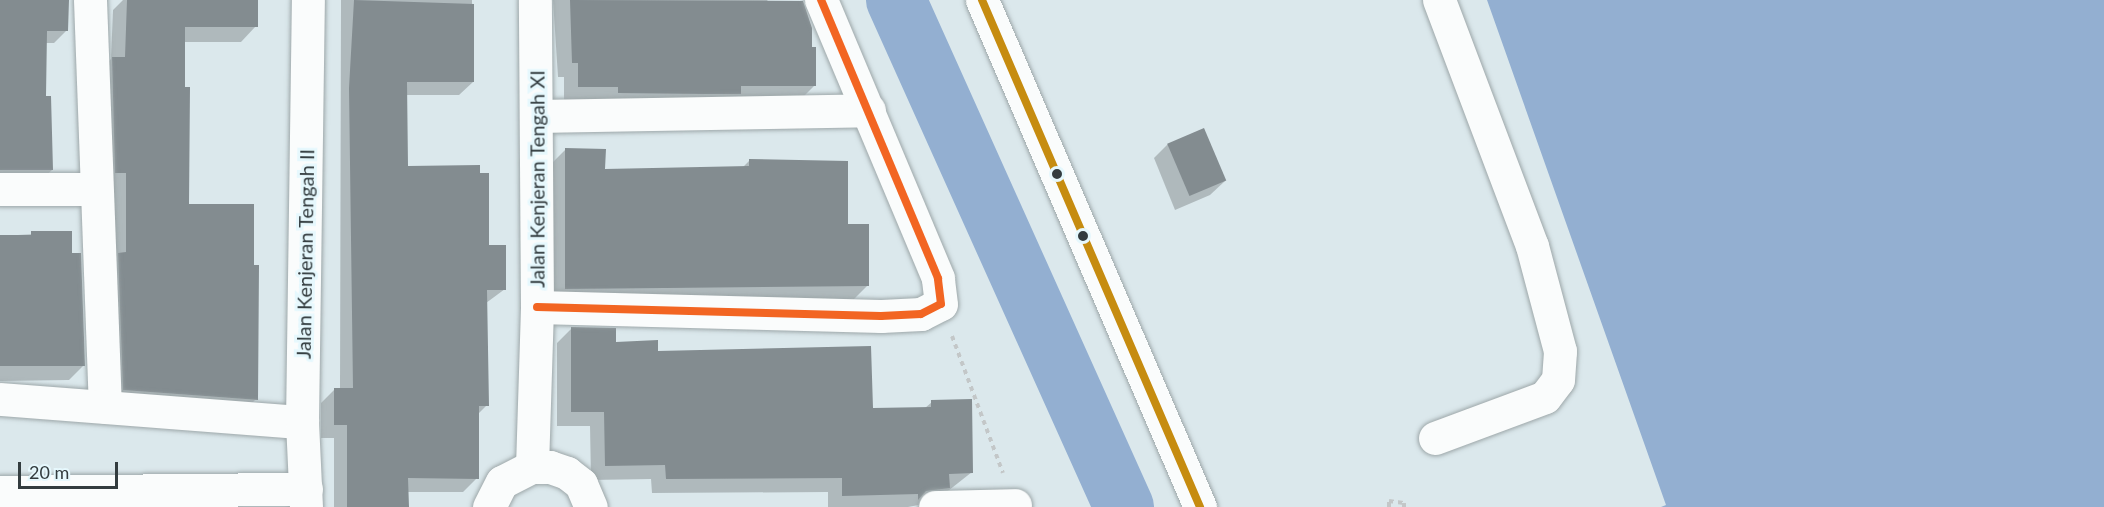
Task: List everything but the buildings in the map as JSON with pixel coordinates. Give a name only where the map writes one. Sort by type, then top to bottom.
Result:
[{"type":"street","points":[[90,0],[94,189],[105,407]]},
{"type":"street","name":"Jalan Kenjeran Tengah II","points":[[306,498],[302,422],[308,0]]},
{"type":"street","name":"Jalan Kenjeran Tengah XI","points":[[532,467],[537,307],[538,116],[535,0]]},
{"type":"street","points":[[537,307],[881,316],[921,314],[940,304],[938,278],[821,0]]},
{"type":"street","points":[[982,0],[1200,507]]},
{"type":"street","points":[[1435,438],[1545,397],[1558,380],[1560,351],[1532,246],[1439,0]]},
{"type":"street","points":[[538,116],[869,110]]},
{"type":"street","points":[[0,189],[94,189]]},
{"type":"street","points":[[0,399],[302,422]]},
{"type":"street","points":[[489,507],[502,482],[532,467],[550,467],[567,473],[580,484],[591,507]]},
{"type":"street","points":[[0,492],[306,498]]},
{"type":"street","points":[[935,507],[1015,505]]},
{"type":"path","points":[[940,304],[1015,505]]},
{"type":"path","points":[[1389,507],[1389,501],[1404,503],[1404,507]]},
{"type":"water","points":[[1487,0],[2104,0],[2104,507],[1661,507],[1666,505]]},
{"type":"waterway","points":[[896,0],[1124,507]]},
{"type":"transit line","points":[[537,307],[881,316],[921,314],[941,304],[938,278],[821,0]]},
{"type":"transit line","points":[[982,0],[1200,507]]}]
